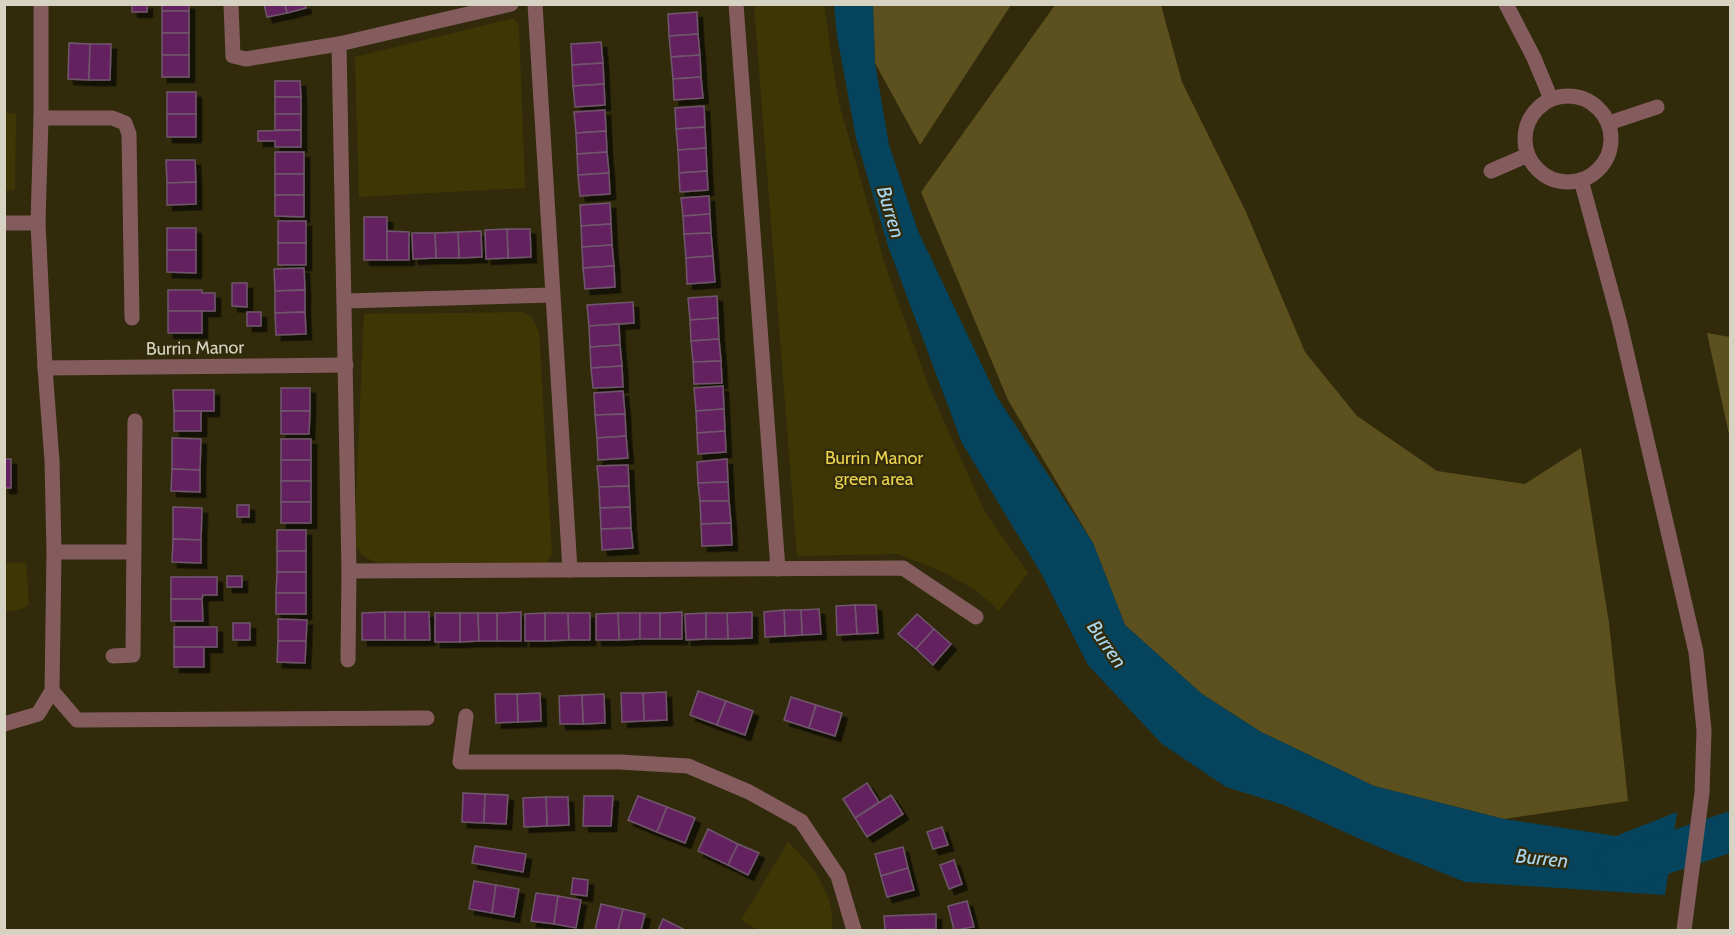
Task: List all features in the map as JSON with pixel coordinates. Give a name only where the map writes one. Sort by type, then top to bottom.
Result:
[{"type":"street","points":[[4,724],[38,714],[52,691],[54,552],[52,461],[38,223],[41,4]]},
{"type":"street","points":[[231,4],[233,56],[246,59],[339,44],[511,4]]},
{"type":"street","points":[[535,4],[570,570]]},
{"type":"street","points":[[736,4],[777,569]]},
{"type":"street","points":[[1506,4],[1534,58],[1551,99]]},
{"type":"street","points":[[339,44],[346,365],[348,660]]},
{"type":"street","points":[[1564,96],[1578,97],[1591,102],[1602,111],[1609,123],[1610,151],[1603,164],[1593,174],[1581,180],[1568,182],[1550,177],[1534,166],[1528,155],[1525,142],[1526,129],[1531,116],[1551,99],[1564,96]]},
{"type":"street","points":[[1609,123],[1657,107]]},
{"type":"street","name":"Burrin Manor","points":[[41,118],[112,118],[124,123],[129,134],[132,318]]},
{"type":"street","points":[[1491,171],[1528,155]]},
{"type":"street","points":[[1581,180],[1619,320],[1695,652],[1704,730],[1702,793],[1684,930]]},
{"type":"street","points":[[4,223],[38,223]]},
{"type":"street","points":[[345,301],[552,295]]},
{"type":"street","name":"Burrin Manor","points":[[45,368],[346,365]]},
{"type":"street","points":[[113,656],[133,655],[135,421]]},
{"type":"street","points":[[54,552],[134,552]]},
{"type":"street","points":[[349,571],[903,568],[976,617]]},
{"type":"street","points":[[52,691],[77,720],[427,718]]},
{"type":"street","points":[[466,716],[460,762],[620,762],[688,766],[749,792],[801,821],[838,876],[854,930]]},
{"type":"green space","name":"Burrin Manor green area","points":[[754,5],[824,5],[838,100],[885,265],[930,390],[985,512],[1028,573],[999,611],[977,591],[943,572],[898,554],[797,556]]},
{"type":"green space","points":[[514,18],[519,26],[525,188],[359,197],[355,57]]},
{"type":"green space","points":[[5,113],[16,114],[15,189],[5,191]]},
{"type":"green space","points":[[522,312],[531,316],[539,332],[552,554],[546,563],[377,563],[362,555],[354,543],[364,314]]},
{"type":"green space","points":[[26,562],[29,605],[22,609],[5,612],[5,563]]},
{"type":"green space","points":[[788,842],[806,860],[826,893],[832,917],[832,930],[758,930],[741,920]]},
{"type":"shaded area","points":[[873,5],[1011,5],[920,145],[875,63]]},
{"type":"shaded area","points":[[1055,5],[1161,5],[1182,82],[1246,212],[1305,352],[1357,416],[1437,471],[1525,484],[1581,448],[1609,623],[1628,801],[1504,819],[1374,786],[1261,732],[1202,694],[1125,625],[1093,543],[1008,400],[921,192]]},
{"type":"shaded area","points":[[1707,333],[1730,337],[1730,439]]},
{"type":"water","points":[[834,5],[873,5],[875,63],[889,145],[918,231],[997,397],[1093,543],[1125,625],[1202,694],[1261,732],[1374,786],[1504,819],[1616,836],[1677,812],[1665,895],[1465,882],[1284,805],[1226,787],[1162,744],[1088,665],[1041,573],[962,443],[888,246],[856,138],[837,36]]},
{"type":"building","points":[[132,4],[147,4],[147,12],[132,12]]},
{"type":"building","points":[[162,4],[189,4],[189,11],[162,11]]},
{"type":"building","points":[[264,4],[285,4],[287,13],[267,17]]},
{"type":"building","points":[[285,4],[305,4],[306,8],[287,13]]},
{"type":"building","points":[[162,11],[189,11],[189,33],[162,33]]},
{"type":"building","points":[[697,12],[698,34],[669,36],[668,14]]},
{"type":"building","points":[[162,33],[189,33],[189,55],[162,55]]},
{"type":"building","points":[[698,34],[700,55],[671,57],[669,36]]},
{"type":"building","points":[[601,42],[603,63],[572,65],[571,44]]},
{"type":"building","points":[[69,43],[90,44],[89,80],[68,79]]},
{"type":"building","points":[[90,44],[111,44],[110,80],[89,80]]},
{"type":"building","points":[[162,55],[189,55],[189,77],[162,77]]},
{"type":"building","points":[[700,55],[701,77],[673,79],[671,57]]},
{"type":"building","points":[[603,63],[604,84],[573,86],[572,65]]},
{"type":"building","points":[[701,77],[703,98],[674,100],[673,79]]},
{"type":"building","points":[[275,81],[300,81],[301,97],[275,97]]},
{"type":"building","points":[[604,84],[605,105],[575,107],[573,86]]},
{"type":"building","points":[[167,92],[196,92],[196,114],[167,114]]},
{"type":"building","points":[[275,97],[301,97],[301,114],[275,114]]},
{"type":"building","points":[[704,106],[705,127],[676,129],[675,108]]},
{"type":"building","points":[[605,110],[606,131],[576,133],[574,112]]},
{"type":"building","points":[[167,114],[196,114],[196,137],[167,137]]},
{"type":"building","points":[[275,114],[301,114],[301,130],[275,130]]},
{"type":"building","points":[[705,127],[706,148],[678,150],[676,129]]},
{"type":"building","points":[[301,130],[301,147],[275,147],[275,141],[258,141],[258,131]]},
{"type":"building","points":[[606,131],[607,152],[577,154],[576,133]]},
{"type":"building","points":[[706,148],[707,171],[679,173],[678,150]]},
{"type":"building","points":[[275,152],[304,152],[304,174],[275,174]]},
{"type":"building","points":[[607,152],[609,173],[578,175],[577,154]]},
{"type":"building","points":[[166,160],[195,160],[196,182],[167,183]]},
{"type":"building","points":[[707,171],[708,190],[680,192],[679,173]]},
{"type":"building","points":[[609,173],[610,194],[580,196],[578,175]]},
{"type":"building","points":[[275,174],[304,174],[304,195],[275,195]]},
{"type":"building","points":[[196,182],[196,204],[167,205],[167,183]]},
{"type":"building","points":[[275,195],[304,195],[304,217],[275,216]]},
{"type":"building","points":[[709,196],[710,214],[683,216],[681,198]]},
{"type":"building","points":[[610,203],[611,224],[581,226],[580,205]]},
{"type":"building","points":[[710,214],[711,233],[684,234],[683,216]]},
{"type":"building","points":[[364,217],[387,217],[387,260],[364,260]]},
{"type":"building","points":[[278,221],[306,221],[306,243],[278,243]]},
{"type":"building","points":[[611,224],[612,245],[582,247],[581,226]]},
{"type":"building","points":[[167,228],[196,228],[196,250],[167,250]]},
{"type":"building","points":[[507,229],[530,229],[531,257],[508,258]]},
{"type":"building","points":[[507,229],[508,258],[486,259],[485,230]]},
{"type":"building","points":[[387,231],[409,232],[409,260],[387,260]]},
{"type":"building","points":[[481,231],[482,257],[459,258],[458,232]]},
{"type":"building","points":[[458,232],[459,258],[436,258],[435,233]]},
{"type":"building","points":[[412,233],[435,233],[436,258],[413,259]]},
{"type":"building","points":[[711,233],[713,256],[686,258],[684,234]]},
{"type":"building","points":[[278,243],[306,243],[306,265],[278,265]]},
{"type":"building","points":[[612,245],[614,266],[583,268],[582,247]]},
{"type":"building","points":[[167,250],[196,250],[196,273],[167,272]]},
{"type":"building","points":[[713,256],[715,282],[687,284],[686,258]]},
{"type":"building","points":[[614,266],[615,287],[585,289],[583,268]]},
{"type":"building","points":[[304,268],[305,290],[275,291],[274,269]]},
{"type":"building","points":[[232,283],[247,283],[247,307],[232,306]]},
{"type":"building","points":[[168,290],[202,290],[202,293],[215,293],[215,311],[168,311]]},
{"type":"building","points":[[305,290],[305,312],[275,313],[275,291]]},
{"type":"building","points":[[717,296],[718,318],[690,320],[688,298]]},
{"type":"building","points":[[633,302],[634,323],[589,326],[587,305]]},
{"type":"building","points":[[168,311],[202,311],[202,333],[168,333]]},
{"type":"building","points":[[247,312],[261,312],[261,326],[247,326]]},
{"type":"building","points":[[305,312],[306,334],[276,335],[275,313]]},
{"type":"building","points":[[718,318],[719,339],[691,341],[690,320]]},
{"type":"building","points":[[619,324],[620,345],[590,347],[589,326]]},
{"type":"building","points":[[719,339],[721,361],[693,362],[691,341]]},
{"type":"building","points":[[620,345],[622,366],[591,368],[590,347]]},
{"type":"building","points":[[721,361],[722,383],[694,384],[693,362]]},
{"type":"building","points":[[622,366],[623,387],[593,388],[591,368]]},
{"type":"building","points":[[723,386],[724,409],[696,411],[694,388]]},
{"type":"building","points":[[281,388],[310,388],[310,411],[281,411]]},
{"type":"building","points":[[173,390],[214,390],[214,411],[174,411]]},
{"type":"building","points":[[623,391],[625,414],[595,415],[594,393]]},
{"type":"building","points":[[724,409],[725,431],[697,433],[696,411]]},
{"type":"building","points":[[174,411],[201,411],[201,431],[174,431]]},
{"type":"building","points":[[281,411],[310,411],[309,434],[281,434]]},
{"type":"building","points":[[625,414],[626,436],[597,438],[595,415]]},
{"type":"building","points":[[725,431],[726,452],[698,454],[697,433]]},
{"type":"building","points":[[626,436],[628,458],[598,460],[597,438]]},
{"type":"building","points":[[172,438],[201,439],[200,470],[172,469]]},
{"type":"building","points":[[281,439],[311,439],[311,460],[281,460]]},
{"type":"building","points":[[4,459],[11,459],[11,488],[4,488]]},
{"type":"building","points":[[727,459],[728,482],[698,483],[697,462]]},
{"type":"building","points":[[281,460],[311,460],[311,481],[281,481]]},
{"type":"building","points":[[628,465],[629,486],[599,487],[597,466]]},
{"type":"building","points":[[172,469],[200,470],[200,492],[171,491]]},
{"type":"building","points":[[281,481],[311,481],[311,502],[281,502]]},
{"type":"building","points":[[728,482],[729,501],[700,501],[698,483]]},
{"type":"building","points":[[629,486],[630,507],[600,508],[599,487]]},
{"type":"building","points":[[700,501],[729,501],[731,523],[701,524]]},
{"type":"building","points":[[281,502],[311,502],[311,523],[281,523]]},
{"type":"building","points":[[237,505],[249,505],[249,517],[237,517]]},
{"type":"building","points":[[173,507],[202,508],[201,540],[173,539]]},
{"type":"building","points":[[630,507],[631,528],[601,529],[600,508]]},
{"type":"building","points":[[731,523],[732,545],[702,546],[701,524]]},
{"type":"building","points":[[631,528],[633,548],[602,550],[601,529]]},
{"type":"building","points":[[277,530],[306,530],[306,551],[277,551]]},
{"type":"building","points":[[173,539],[201,540],[201,563],[172,562]]},
{"type":"building","points":[[277,551],[306,551],[306,572],[277,572]]},
{"type":"building","points":[[277,572],[306,572],[306,593],[276,593]]},
{"type":"building","points":[[227,576],[242,576],[242,587],[227,587]]},
{"type":"building","points":[[171,577],[217,577],[217,595],[203,595],[202,599],[171,599]]},
{"type":"building","points":[[276,593],[306,593],[306,614],[276,614]]},
{"type":"building","points":[[171,599],[202,599],[203,621],[171,621]]},
{"type":"building","points":[[855,605],[876,605],[878,633],[857,634]]},
{"type":"building","points":[[855,605],[857,634],[837,635],[836,606]]},
{"type":"building","points":[[819,609],[821,634],[802,635],[801,610]]},
{"type":"building","points":[[784,610],[801,610],[802,635],[785,636]]},
{"type":"building","points":[[784,610],[785,636],[765,637],[764,612]]},
{"type":"building","points":[[385,612],[405,612],[405,640],[385,640]]},
{"type":"building","points":[[385,612],[385,640],[362,640],[362,613]]},
{"type":"building","points":[[405,612],[429,612],[430,640],[405,640]]},
{"type":"building","points":[[521,612],[521,641],[497,641],[497,613]]},
{"type":"building","points":[[682,612],[682,639],[660,639],[660,613]]},
{"type":"building","points":[[752,612],[752,638],[728,639],[727,613]]},
{"type":"building","points":[[435,613],[460,613],[460,642],[435,642]]},
{"type":"building","points":[[460,613],[478,613],[479,641],[460,642]]},
{"type":"building","points":[[478,613],[497,613],[497,641],[479,641]]},
{"type":"building","points":[[545,613],[568,613],[569,640],[545,641]]},
{"type":"building","points":[[545,613],[545,641],[525,641],[525,614]]},
{"type":"building","points":[[568,613],[590,613],[590,640],[569,640]]},
{"type":"building","points":[[618,613],[640,613],[640,639],[619,640]]},
{"type":"building","points":[[618,613],[619,640],[596,640],[596,614]]},
{"type":"building","points":[[640,613],[660,613],[660,639],[640,639]]},
{"type":"building","points":[[706,613],[727,613],[728,639],[706,639]]},
{"type":"building","points":[[706,613],[706,639],[686,640],[685,614]]},
{"type":"building","points":[[917,614],[934,629],[916,649],[898,634]]},
{"type":"building","points":[[278,619],[307,620],[306,641],[278,641]]},
{"type":"building","points":[[233,623],[250,623],[250,640],[233,640]]},
{"type":"building","points":[[174,627],[217,627],[217,647],[174,647]]},
{"type":"building","points":[[934,629],[951,644],[933,665],[916,649]]},
{"type":"building","points":[[278,641],[306,641],[305,663],[277,662]]},
{"type":"building","points":[[174,647],[204,647],[204,667],[174,667]]},
{"type":"building","points":[[698,691],[726,701],[717,725],[690,715]]},
{"type":"building","points":[[666,692],[667,720],[644,721],[643,693]]},
{"type":"building","points":[[540,693],[541,721],[518,722],[517,694]]},
{"type":"building","points":[[621,693],[643,693],[644,721],[622,722]]},
{"type":"building","points":[[495,694],[517,694],[518,722],[496,723]]},
{"type":"building","points":[[604,694],[605,723],[583,724],[582,695]]},
{"type":"building","points":[[582,695],[583,724],[560,724],[559,696]]},
{"type":"building","points":[[791,697],[816,705],[809,728],[784,720]]},
{"type":"building","points":[[726,701],[753,711],[745,735],[717,725]]},
{"type":"building","points":[[816,705],[842,713],[835,736],[809,728]]},
{"type":"building","points":[[867,783],[879,802],[855,818],[843,799]]},
{"type":"building","points":[[463,793],[485,794],[484,823],[462,822]]},
{"type":"building","points":[[485,794],[508,795],[506,824],[484,823]]},
{"type":"building","points":[[891,795],[903,814],[867,837],[855,818]]},
{"type":"building","points":[[584,796],[613,796],[611,826],[583,826]]},
{"type":"building","points":[[638,796],[667,807],[657,832],[628,820]]},
{"type":"building","points":[[546,797],[568,797],[569,825],[547,826]]},
{"type":"building","points":[[546,797],[547,826],[524,827],[523,798]]},
{"type":"building","points":[[667,807],[695,818],[685,843],[657,832]]},
{"type":"building","points":[[942,827],[948,845],[933,849],[927,832]]},
{"type":"building","points":[[708,829],[738,844],[728,865],[698,851]]},
{"type":"building","points":[[738,844],[759,853],[748,875],[728,865]]},
{"type":"building","points":[[475,846],[526,854],[523,872],[472,863]]},
{"type":"building","points":[[903,847],[908,868],[881,876],[875,854]]},
{"type":"building","points":[[954,860],[962,884],[949,889],[940,865]]},
{"type":"building","points":[[908,868],[914,890],[887,897],[881,876]]},
{"type":"building","points":[[573,878],[588,880],[587,896],[571,894]]},
{"type":"building","points":[[474,881],[496,885],[492,913],[469,909]]},
{"type":"building","points":[[496,885],[519,889],[514,917],[492,913]]},
{"type":"building","points":[[536,893],[558,896],[554,924],[531,921]]},
{"type":"building","points":[[558,896],[581,900],[576,928],[554,924]]},
{"type":"building","points":[[967,901],[974,927],[954,930],[948,906]]},
{"type":"building","points":[[601,904],[623,909],[618,930],[595,930]]},
{"type":"building","points":[[623,909],[645,914],[641,930],[618,930]]},
{"type":"building","points":[[936,914],[936,929],[885,930],[884,916]]},
{"type":"building","points":[[663,919],[683,929],[683,930],[658,930]]},
{"type":"waterway","name":"Burren","points":[[1618,863],[1638,863],[1730,832]]}]
